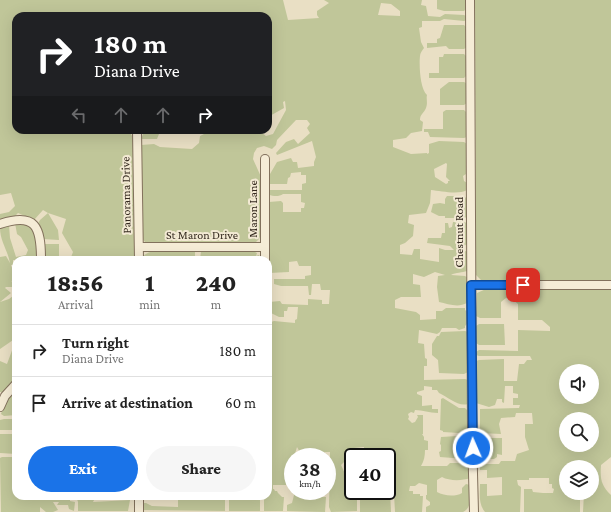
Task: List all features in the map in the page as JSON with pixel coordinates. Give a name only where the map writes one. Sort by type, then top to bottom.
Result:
[{"type":"street","name":"Chestnut Road","points":[[470,0],[472,435],[474,512]]},
{"type":"street","name":"Panorama Drive","points":[[137,134],[139,256]]},
{"type":"street","name":"Maron Lane","points":[[265,159],[265,256]]},
{"type":"street","points":[[0,224],[14,220],[30,222],[35,226],[41,240],[41,256]]},
{"type":"street","name":"St Maron Drive","points":[[139,247],[265,247]]},
{"type":"street","points":[[471,285],[611,285]]},
{"type":"street","points":[[0,407],[5,396],[12,388]]},
{"type":"street","points":[[139,500],[139,512]]},
{"type":"green space","points":[[0,0],[283,0],[288,20],[319,18],[317,11],[329,3],[324,0],[422,0],[421,5],[426,6],[428,16],[440,17],[445,14],[466,16],[467,20],[464,21],[444,19],[440,21],[422,21],[422,27],[419,28],[421,42],[424,48],[420,55],[420,71],[421,82],[427,95],[427,106],[420,118],[423,122],[422,131],[411,133],[406,138],[393,140],[393,147],[411,154],[427,154],[429,153],[429,144],[439,141],[464,142],[467,144],[466,174],[463,176],[464,181],[467,183],[467,190],[459,192],[444,192],[431,190],[430,203],[426,213],[409,215],[408,223],[414,225],[413,236],[405,243],[400,245],[400,254],[412,255],[414,249],[420,249],[420,259],[439,262],[439,248],[454,250],[450,246],[427,243],[428,238],[441,238],[442,233],[445,233],[445,223],[448,223],[449,228],[452,227],[453,222],[467,223],[467,244],[464,246],[459,246],[456,250],[464,250],[467,252],[467,271],[451,275],[465,276],[468,278],[467,303],[449,305],[439,302],[437,287],[438,276],[445,275],[435,272],[424,277],[413,274],[413,284],[420,285],[421,297],[401,297],[395,300],[395,308],[416,312],[420,315],[420,320],[436,319],[436,311],[442,311],[446,308],[465,308],[468,312],[467,324],[465,328],[459,330],[456,328],[442,328],[437,334],[419,330],[418,343],[424,344],[425,358],[427,359],[427,366],[424,366],[424,380],[468,380],[468,404],[464,405],[457,403],[439,393],[437,390],[432,390],[432,387],[424,386],[424,390],[417,392],[417,394],[422,396],[422,406],[432,405],[432,409],[438,409],[438,413],[415,410],[414,413],[411,412],[408,414],[408,419],[412,423],[415,422],[418,417],[417,415],[423,415],[422,434],[424,440],[428,441],[428,450],[425,450],[421,466],[447,466],[450,463],[465,463],[469,465],[470,478],[456,480],[442,477],[437,480],[437,492],[446,495],[459,494],[462,493],[462,488],[466,484],[470,485],[470,504],[463,512],[426,512],[426,507],[430,505],[430,502],[426,499],[427,485],[419,483],[415,486],[410,486],[409,491],[413,491],[413,494],[420,494],[420,496],[423,496],[422,512],[395,512],[396,448],[344,448],[344,462],[341,465],[344,472],[344,500],[357,500],[357,511],[331,512],[329,507],[329,500],[336,500],[336,448],[297,447],[284,448],[284,485],[273,485],[273,489],[284,497],[283,511],[264,511],[264,500],[272,500],[272,322],[295,323],[295,320],[297,319],[298,307],[288,307],[287,311],[284,311],[284,317],[279,317],[272,314],[272,302],[280,301],[282,304],[308,305],[308,299],[322,300],[322,304],[329,304],[330,290],[321,290],[320,284],[312,284],[311,295],[309,295],[308,286],[281,286],[274,284],[274,279],[305,279],[305,276],[311,275],[311,266],[299,266],[297,261],[289,262],[289,272],[272,273],[272,256],[269,256],[269,202],[281,201],[283,203],[283,212],[301,212],[301,208],[304,208],[305,203],[301,202],[301,194],[283,194],[272,196],[269,195],[269,190],[302,190],[302,184],[306,183],[306,175],[301,175],[301,172],[291,173],[287,184],[269,184],[270,174],[277,162],[291,158],[293,162],[297,162],[298,168],[314,166],[316,157],[312,141],[277,155],[276,153],[286,142],[294,139],[298,144],[310,133],[307,128],[310,124],[307,120],[296,120],[277,140],[276,145],[272,149],[264,146],[257,148],[254,153],[253,159],[262,179],[262,232],[259,239],[255,243],[150,244],[145,242],[142,238],[141,145],[154,144],[160,147],[192,149],[199,143],[200,136],[204,134],[263,134],[266,136],[273,134],[286,110],[285,101],[283,102],[284,108],[272,115],[272,12],[12,12],[12,134],[131,134],[134,142],[134,256],[72,256],[73,252],[62,233],[66,219],[43,210],[34,220],[18,213],[13,218],[10,216],[10,218],[0,221],[0,214],[9,212],[15,206],[11,193],[0,195]],"holes":[[[381,3],[391,4],[400,11],[400,16],[378,15]],[[446,163],[446,177],[450,181],[446,184],[435,177],[434,169]]]},
{"type":"green space","points":[[437,0],[466,0],[466,9],[464,11],[444,11],[437,9]]},
{"type":"green space","points":[[475,0],[611,0],[611,281],[483,282],[476,275]]},
{"type":"green space","points":[[444,25],[464,25],[466,27],[467,47],[464,49],[449,49],[446,46],[427,48],[427,43],[437,43],[437,39],[440,38]]},
{"type":"green space","points":[[444,54],[464,54],[466,56],[466,76],[464,78],[429,78],[429,73],[439,73],[439,57],[443,57]]},
{"type":"green space","points":[[449,82],[466,83],[467,103],[464,105],[440,105],[440,89]]},
{"type":"green space","points":[[446,110],[464,110],[466,112],[467,137],[430,137],[428,132],[424,132],[424,129],[443,129],[443,112]]},
{"type":"green space","points":[[143,134],[159,134],[157,139],[141,139]]},
{"type":"green space","points":[[447,196],[464,196],[467,199],[467,217],[445,218],[445,216],[439,216],[431,212],[433,204],[445,204],[445,199]]},
{"type":"green space","points":[[48,213],[58,230],[59,240],[43,239],[37,225]]},
{"type":"green space","points":[[15,223],[22,223],[33,229],[39,252],[38,256],[21,256],[26,255],[28,250],[21,237],[17,234]]},
{"type":"green space","points":[[9,225],[10,238],[16,256],[12,256],[12,287],[5,288],[11,293],[0,302],[0,257],[6,256],[10,263],[1,237],[0,228]]},
{"type":"green space","points":[[59,244],[59,256],[44,256],[44,245]]},
{"type":"green space","points":[[162,250],[195,251],[195,256],[143,256],[151,252]]},
{"type":"green space","points":[[201,251],[253,251],[257,253],[256,256],[200,256]]},
{"type":"green space","points":[[486,289],[611,289],[611,457],[601,465],[601,478],[603,485],[611,495],[611,512],[583,512],[584,500],[599,500],[599,460],[559,460],[559,500],[580,500],[580,512],[524,512],[524,489],[532,489],[533,492],[553,493],[554,489],[552,488],[552,484],[549,484],[549,478],[529,478],[529,480],[517,480],[518,485],[521,487],[520,512],[485,512],[481,506],[480,484],[487,484],[487,496],[502,495],[502,477],[487,478],[487,470],[480,470],[480,464],[499,464],[501,461],[515,461],[517,454],[529,450],[525,437],[525,424],[533,424],[532,413],[516,413],[515,417],[501,418],[499,424],[501,434],[480,433],[480,409],[519,408],[520,405],[513,405],[513,398],[518,398],[518,394],[513,393],[513,386],[505,386],[504,403],[502,402],[502,399],[497,399],[495,405],[489,407],[476,403],[476,361],[504,359],[504,381],[517,381],[519,364],[524,364],[527,360],[532,360],[530,356],[479,356],[476,355],[476,352],[479,350],[518,351],[518,330],[550,331],[550,327],[542,320],[518,320],[518,304],[512,299],[506,298],[501,302],[501,318],[480,318],[476,316],[477,293]]},
{"type":"green space","points":[[12,297],[12,341],[0,349],[0,302]]},
{"type":"green space","points":[[479,324],[504,324],[505,345],[479,345],[476,343],[476,326]]},
{"type":"green space","points":[[441,332],[468,332],[468,372],[464,374],[439,373],[438,360],[432,355],[432,344]]},
{"type":"green space","points":[[12,350],[12,383],[4,392],[0,392],[0,361],[7,364]]},
{"type":"green space","points":[[12,393],[12,415],[4,416],[1,414],[6,401]]},
{"type":"green space","points":[[443,398],[459,408],[465,408],[468,411],[468,431],[459,433],[443,432],[440,430],[441,399]]},
{"type":"green space","points":[[12,419],[12,430],[0,430],[0,420]]},
{"type":"green space","points":[[0,434],[12,434],[12,454],[0,453]]},
{"type":"green space","points":[[441,437],[468,437],[469,457],[466,459],[440,457],[439,452],[441,451]]},
{"type":"green space","points":[[480,438],[502,438],[502,455],[497,454],[497,457],[494,459],[480,459]]},
{"type":"green space","points":[[12,457],[12,500],[70,500],[75,502],[74,511],[69,509],[68,505],[57,505],[59,502],[53,502],[58,510],[53,512],[46,512],[40,507],[40,512],[1,512],[0,458]]},
{"type":"green space","points":[[77,500],[94,500],[93,502],[130,500],[128,511],[78,511]]},
{"type":"green space","points":[[178,500],[225,500],[225,511],[144,510],[142,503],[152,506],[178,507]]},
{"type":"green space","points":[[229,500],[260,500],[260,511],[229,511]]},
{"type":"green space","points":[[293,500],[326,500],[325,512],[287,511],[287,505],[292,503]]},
{"type":"green space","points":[[360,500],[390,500],[391,512],[360,512]]},
{"type":"route","points":[[473,448],[471,285],[523,285]]}]
